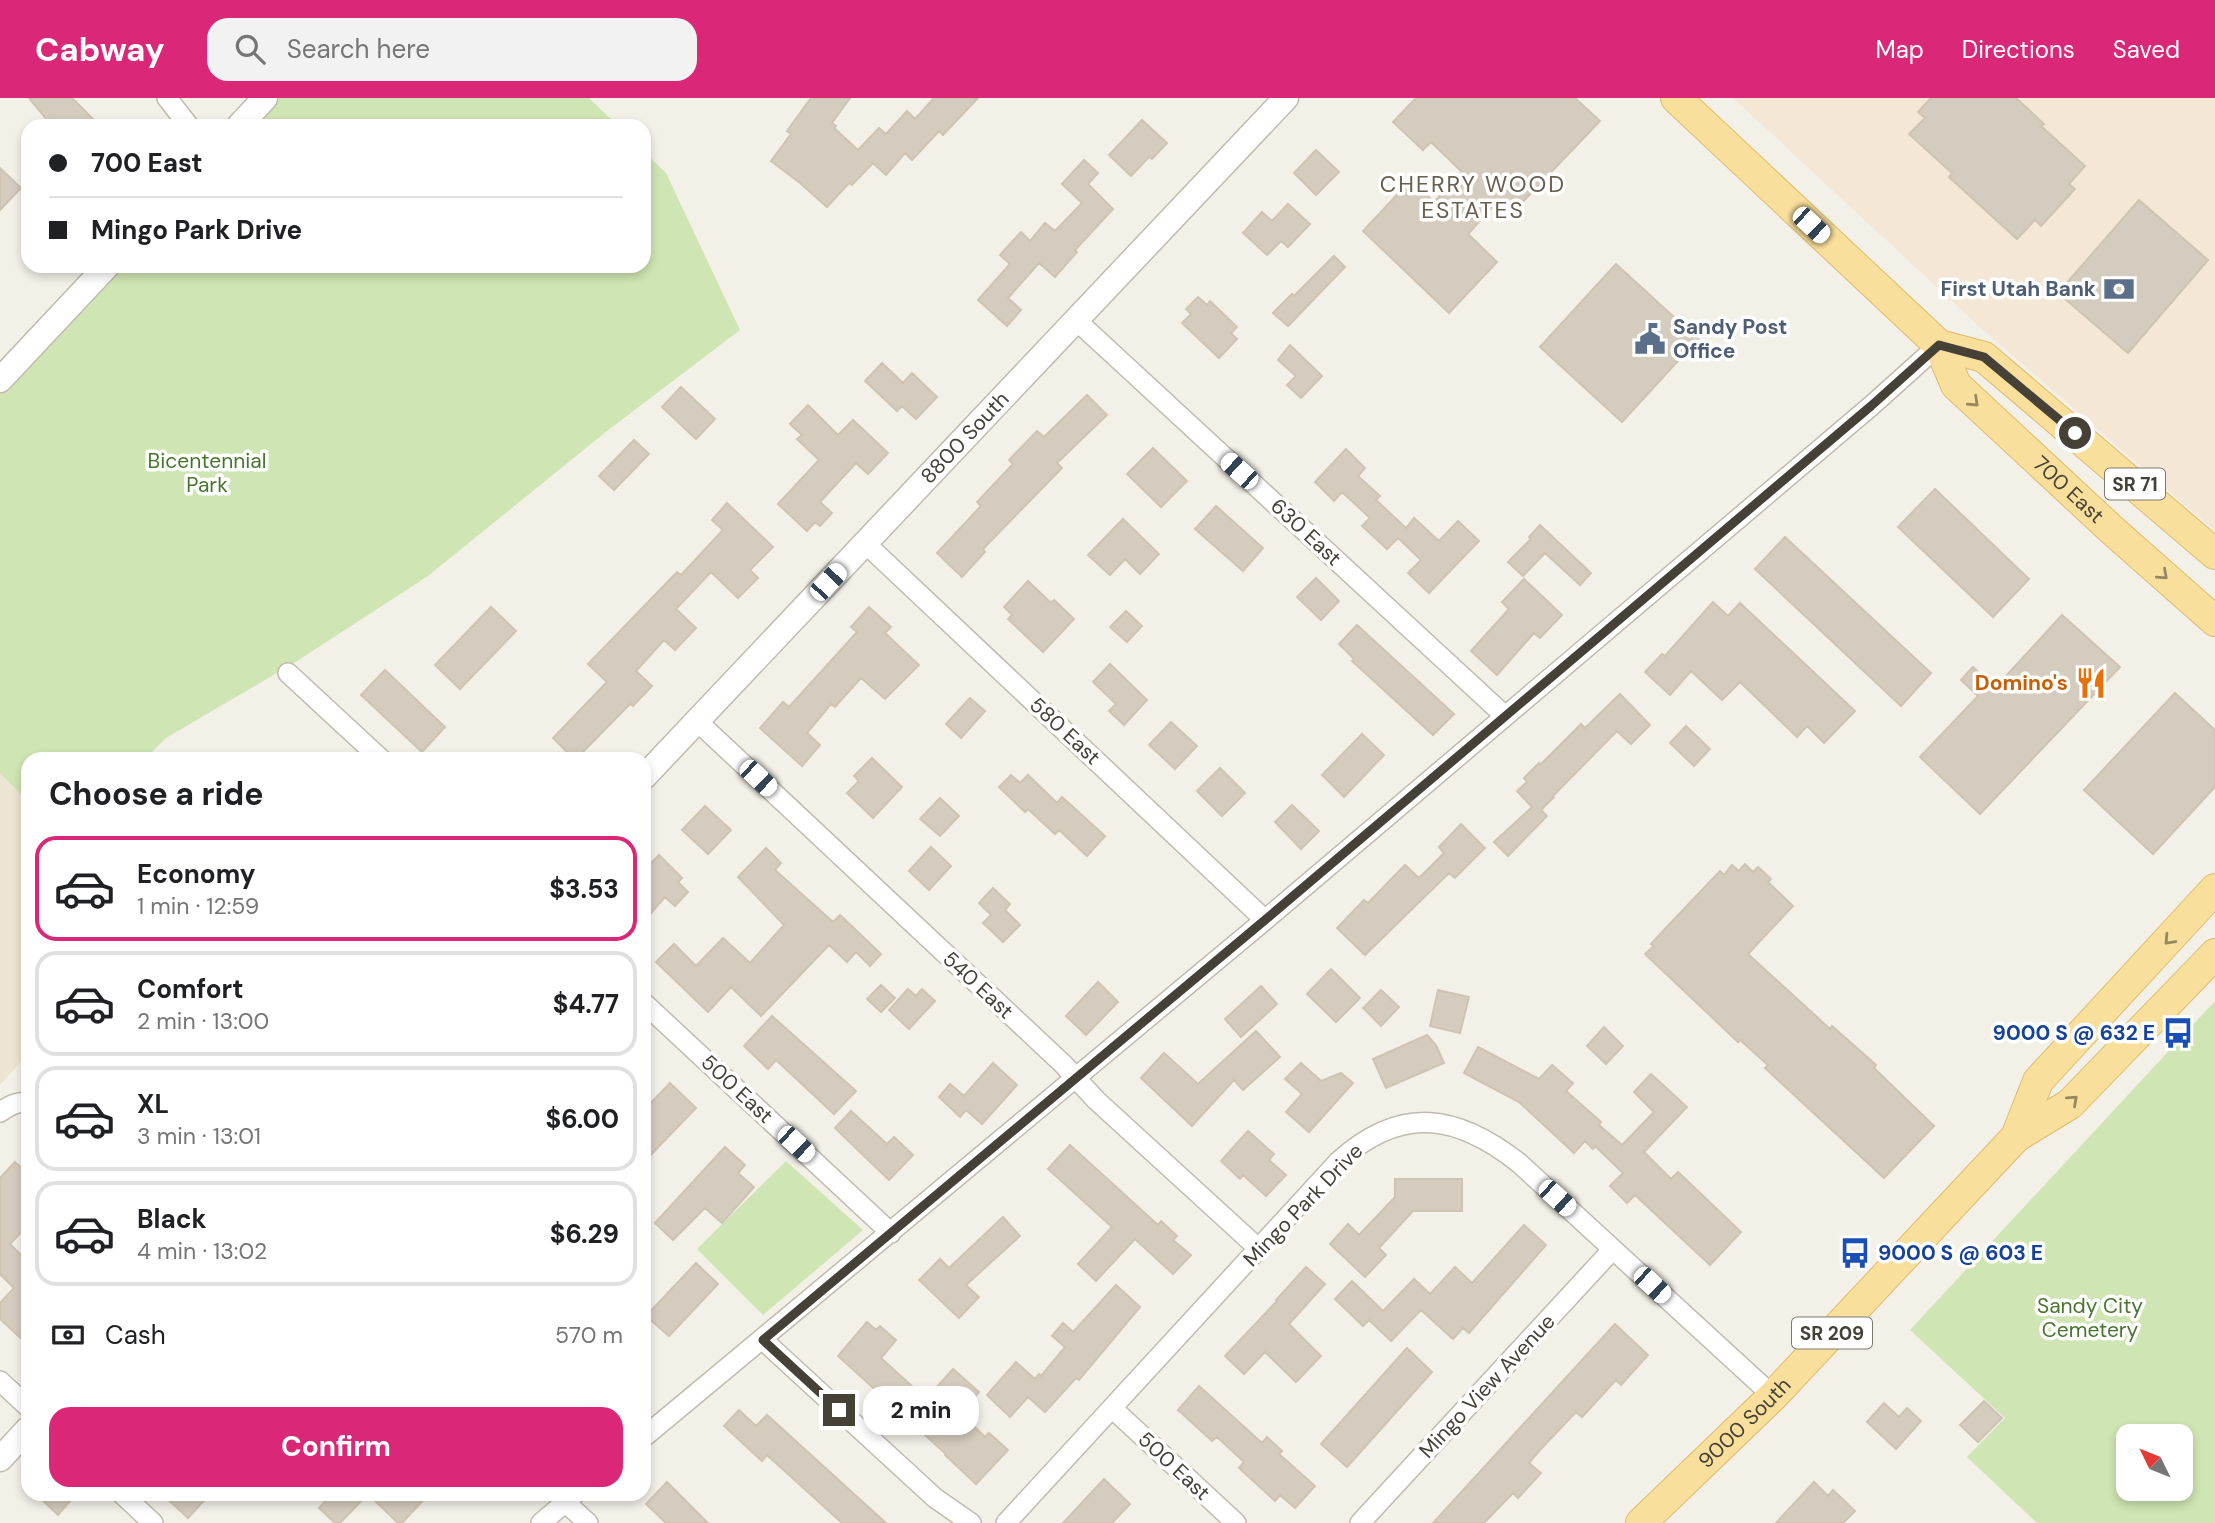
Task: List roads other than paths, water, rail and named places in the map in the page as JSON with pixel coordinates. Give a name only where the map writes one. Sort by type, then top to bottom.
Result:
[{"type":"main road","name":"700 East","points":[[1676,98],[1939,345],[1956,385],[2102,521],[2215,621]]},
{"type":"main road","name":"700 East","points":[[1939,345],[1984,357],[2215,554]]},
{"type":"main road","name":"9000 South","points":[[2016,1137],[2038,1081],[2215,890]]},
{"type":"main road","name":"9000 South","points":[[1642,1523],[1773,1396],[2016,1137],[2070,1104],[2215,954]]},
{"type":"street","points":[[167,98],[184,119]]},
{"type":"street","points":[[246,119],[265,98]]},
{"type":"street","name":"8800 South","points":[[651,770],[1286,98]]},
{"type":"street","points":[[0,380],[100,273]]},
{"type":"street","name":"630 East","points":[[1076,320],[1505,716]]},
{"type":"street","points":[[651,1431],[1265,920],[1871,406],[1939,345]]},
{"type":"street","name":"580 East","points":[[865,543],[1265,920]]},
{"type":"street","points":[[288,673],[373,752]]},
{"type":"street","name":"540 East","points":[[697,721],[1076,1078],[1096,1100],[1259,1249]]},
{"type":"street","name":"500 East","points":[[651,1010],[891,1233]]},
{"type":"street","points":[[0,1112],[10,1105],[21,1103]]},
{"type":"street","name":"Mingo Park Drive","points":[[1006,1523],[1339,1161],[1357,1145],[1391,1128],[1428,1122],[1452,1126],[1499,1147],[1773,1396]]},
{"type":"street","name":"Mingo View Avenue","points":[[1360,1523],[1613,1249]]},
{"type":"street","points":[[763,1340],[935,1498],[971,1523]]},
{"type":"street","points":[[0,1381],[21,1400]]},
{"type":"street","name":"500 East","points":[[1112,1408],[1236,1523]]},
{"type":"street","points":[[0,1459],[21,1436]]},
{"type":"street","points":[[129,1501],[153,1523]]},
{"type":"street","points":[[541,1523],[567,1501]]},
{"type":"street","points":[[572,1501],[588,1523]]},
{"type":"place","name":"First Utah Bank","points":[[2119,289]]},
{"type":"place","name":"Sandy Post Office","points":[[1650,339]]},
{"type":"place","name":"Domino's","points":[[2091,683]]},
{"type":"place","name":"9000 S @ 632 E","points":[[2178,1033]]},
{"type":"place","name":"9000 S @ 603 E","points":[[1855,1253]]},
{"type":"district","name":"CHERRY WOOD ESTATES","points":[[1473,197]]},
{"type":"park label","name":"Bicentennial Park","points":[[207,473]]},
{"type":"park label","name":"Sandy City Cemetery","points":[[2090,1318]]}]
